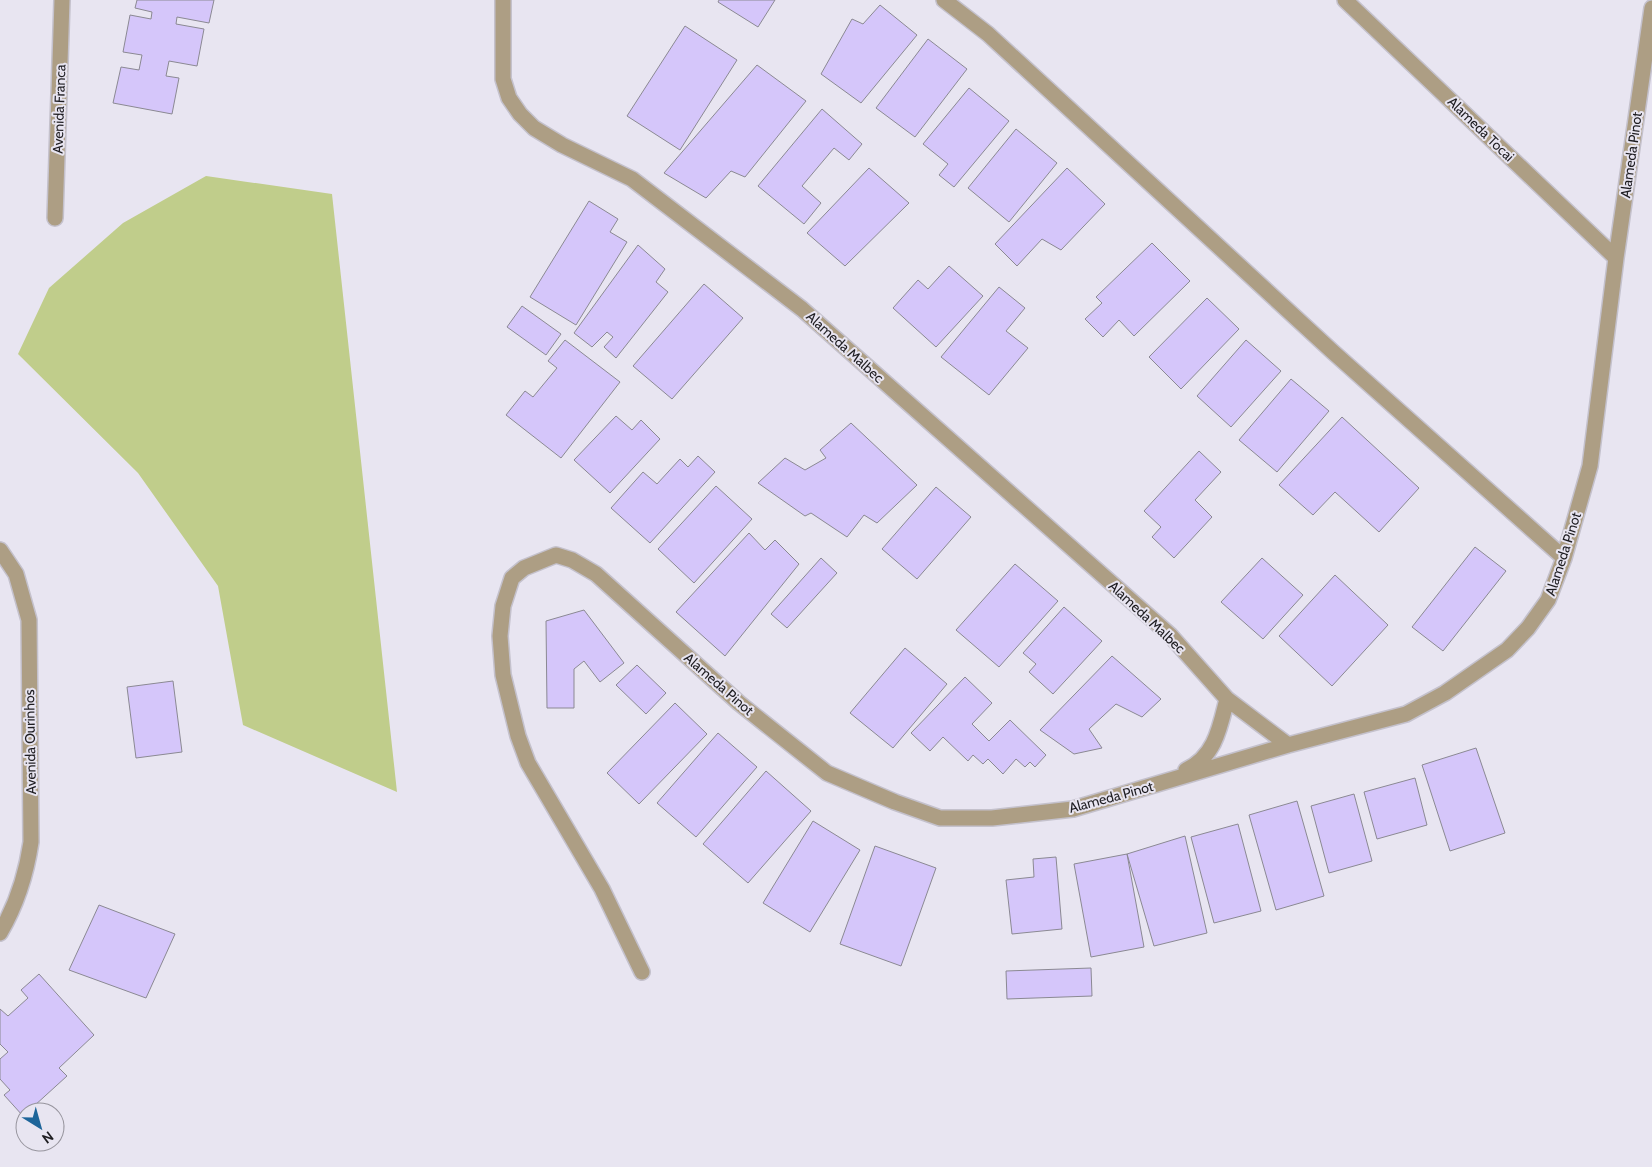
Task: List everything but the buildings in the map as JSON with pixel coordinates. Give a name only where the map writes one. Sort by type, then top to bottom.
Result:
[{"type":"street","name":"Avenida Franca","points":[[54,218],[62,0]]},
{"type":"street","name":"Alameda Malbec","points":[[504,0],[503,80],[509,98],[520,114],[534,128],[562,145],[632,179],[802,309],[1170,635],[1227,699],[1288,745]]},
{"type":"street","points":[[944,0],[988,34],[1333,352],[1564,558]]},
{"type":"street","name":"Alameda Tocai","points":[[1344,0],[1616,258]]},
{"type":"street","name":"Alameda Pinot","points":[[642,972],[602,889],[528,763],[518,736],[503,675],[501,626],[503,606],[512,578],[524,568],[556,555],[572,560],[596,574],[739,704],[827,773],[895,802],[940,818],[992,818],[1073,809],[1288,745],[1406,714],[1445,693],[1507,650],[1528,628],[1548,600],[1564,558],[1590,466],[1616,258],[1652,8]]},
{"type":"street","name":"Avenida Ourinhos","points":[[0,550],[16,574],[28,620],[31,842],[26,874],[14,910],[0,933]]},
{"type":"street","points":[[1148,787],[1198,765],[1217,738],[1227,699]]},
{"type":"green space","points":[[206,176],[332,194],[397,792],[243,725],[218,586],[138,473],[18,354],[49,288],[123,223]]}]
